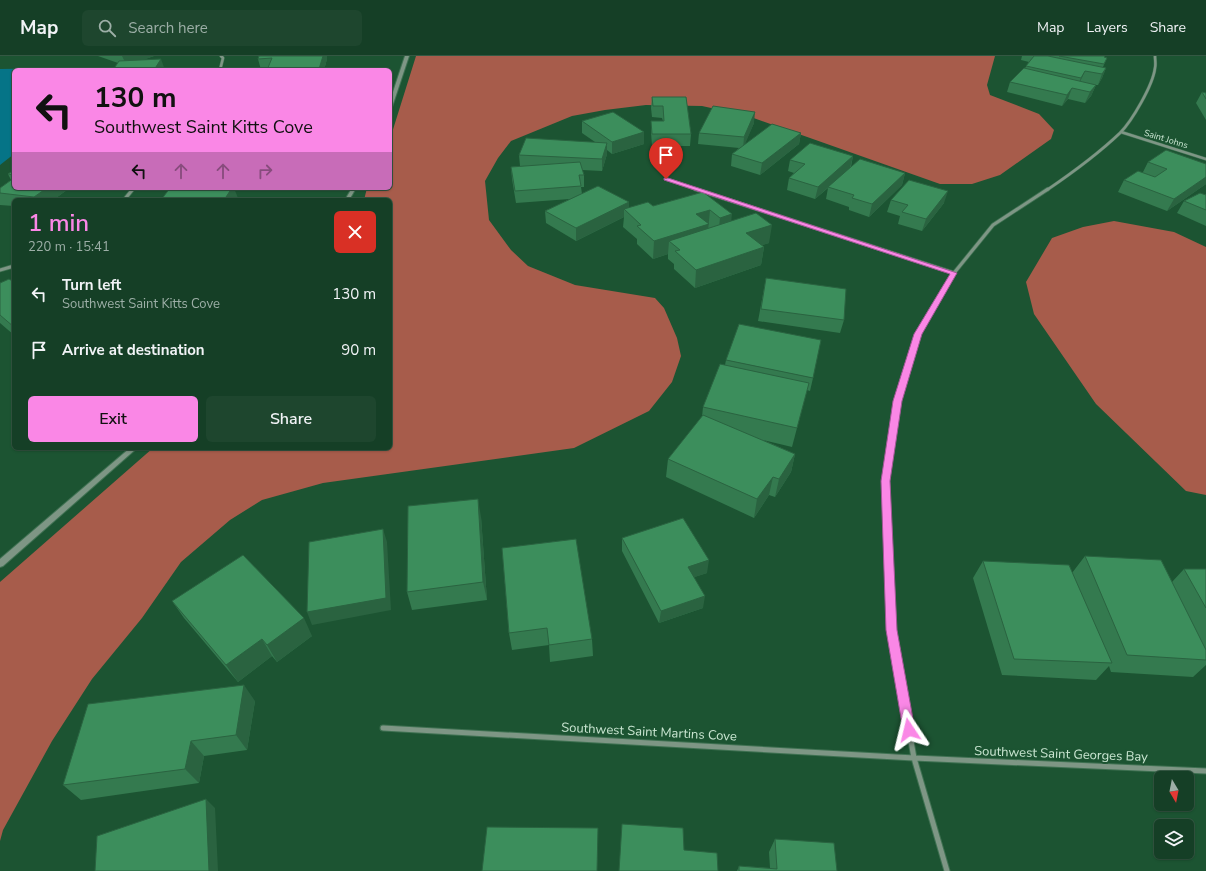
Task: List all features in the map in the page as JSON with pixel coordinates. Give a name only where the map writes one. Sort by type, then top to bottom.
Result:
[{"type":"street","points":[[220,68],[223,58],[221,56]]},
{"type":"street","points":[[392,102],[407,56]]},
{"type":"street","points":[[947,871],[914,758],[891,630],[886,481],[898,401],[918,334],[954,273],[993,225],[1072,173],[1121,132],[1138,108],[1147,89],[1155,69],[1155,56]]},
{"type":"street","name":"Saint Johns","points":[[1121,132],[1206,159]]},
{"type":"street","points":[[666,179],[954,273]]},
{"type":"street","points":[[0,270],[12,267]]},
{"type":"street","points":[[0,564],[132,450]]},
{"type":"street","name":"Southwest Saint Martins Cove","points":[[383,728],[914,758]]},
{"type":"street","name":"Southwest Saint Georges Bay","points":[[914,758],[1206,771]]},
{"type":"shaded area","points":[[416,56],[995,56],[987,85],[990,95],[1039,114],[1054,130],[1051,139],[1000,175],[972,184],[940,184],[748,116],[702,106],[646,105],[572,116],[511,141],[498,158],[485,181],[489,220],[511,250],[528,266],[575,285],[655,298],[664,308],[677,338],[681,356],[672,382],[649,411],[574,448],[323,483],[262,500],[230,520],[181,562],[142,618],[92,679],[52,741],[3,830],[0,841],[0,582],[151,450],[392,450],[392,198],[364,198],[366,190],[392,190],[392,133]]},
{"type":"shaded area","points":[[1114,221],[1174,232],[1206,247],[1206,495],[1186,491],[1096,404],[1034,314],[1026,282],[1052,238],[1083,227]]},
{"type":"water","points":[[0,69],[12,69],[12,156],[0,165]]},
{"type":"building","points":[[259,56],[323,56],[319,68],[268,68],[272,58],[258,59]]},
{"type":"building","points":[[1034,56],[1048,56],[1106,68],[1102,74],[1085,71],[1081,78],[1026,66]]},
{"type":"building","points":[[1059,56],[1105,56],[1104,57],[1107,58],[1104,64]]},
{"type":"building","points":[[161,59],[155,68],[114,68],[119,61]]},
{"type":"building","points":[[1024,68],[1096,85],[1090,92],[1072,88],[1067,95],[1010,82]]},
{"type":"building","points":[[1202,92],[1206,93],[1206,99]]},
{"type":"building","points":[[652,97],[686,97],[691,134],[652,134],[651,121],[664,121],[663,106],[653,106]]},
{"type":"building","points":[[713,106],[755,112],[744,137],[699,133]]},
{"type":"building","points":[[613,112],[644,132],[612,142],[582,121]]},
{"type":"building","points":[[772,124],[801,133],[762,163],[732,154]]},
{"type":"building","points":[[526,138],[607,143],[602,159],[519,155]]},
{"type":"building","points":[[810,143],[853,156],[818,187],[789,178],[805,164],[790,160]]},
{"type":"building","points":[[1166,150],[1206,164],[1206,177],[1174,199],[1124,180],[1138,171],[1155,177],[1167,169],[1148,162]]},
{"type":"building","points":[[860,159],[905,173],[872,204],[852,198],[854,195],[828,187]]},
{"type":"building","points":[[580,162],[584,175],[579,175],[581,186],[515,191],[511,167]]},
{"type":"building","points":[[12,179],[12,190],[44,190],[34,197],[0,193],[0,188]]},
{"type":"building","points":[[909,180],[948,191],[926,219],[902,212],[908,205],[891,200]]},
{"type":"building","points":[[598,186],[629,202],[576,228],[545,211]]},
{"type":"building","points":[[168,190],[231,190],[225,198],[162,198]]},
{"type":"building","points":[[703,192],[732,214],[720,218],[710,210],[696,214],[709,224],[654,241],[637,226],[641,225],[624,209],[648,202],[653,206]]},
{"type":"building","points":[[1200,193],[1206,195],[1206,210],[1184,201]]},
{"type":"building","points":[[756,213],[772,225],[746,233],[764,247],[696,270],[675,251],[680,250],[669,241]]},
{"type":"building","points":[[766,278],[846,289],[844,320],[761,309]]},
{"type":"building","points":[[9,279],[12,281],[12,325],[0,315],[0,283]]},
{"type":"building","points":[[739,324],[821,340],[813,378],[726,360]]},
{"type":"building","points":[[720,364],[809,383],[797,428],[703,407]]},
{"type":"building","points":[[703,415],[795,454],[779,479],[773,477],[757,499],[668,459]]},
{"type":"building","points":[[478,499],[483,582],[407,592],[408,506]]},
{"type":"building","points":[[683,518],[709,560],[688,567],[705,596],[661,611],[622,538]]},
{"type":"building","points":[[383,529],[386,598],[307,612],[309,542]]},
{"type":"building","points":[[576,539],[592,639],[549,645],[547,628],[509,633],[502,548]]},
{"type":"building","points":[[243,555],[304,618],[267,645],[262,639],[226,665],[172,601]]},
{"type":"building","points":[[1085,556],[1161,560],[1206,650],[1206,660],[1127,655]]},
{"type":"building","points":[[983,561],[1069,565],[1112,663],[1014,659]]},
{"type":"building","points":[[1184,569],[1206,569],[1206,608]]},
{"type":"building","points":[[244,685],[236,735],[191,741],[185,769],[63,785],[88,704]]},
{"type":"building","points":[[206,799],[209,871],[95,871],[97,836]]},
{"type":"building","points":[[622,824],[683,828],[684,850],[717,853],[718,871],[619,871]]},
{"type":"building","points":[[487,827],[598,828],[597,871],[482,871]]},
{"type":"building","points":[[775,839],[834,843],[837,871],[739,871],[739,866],[777,869]]},
{"type":"route","points":[[666,179],[954,273],[918,334],[898,401],[886,481],[891,630],[909,730]]}]
